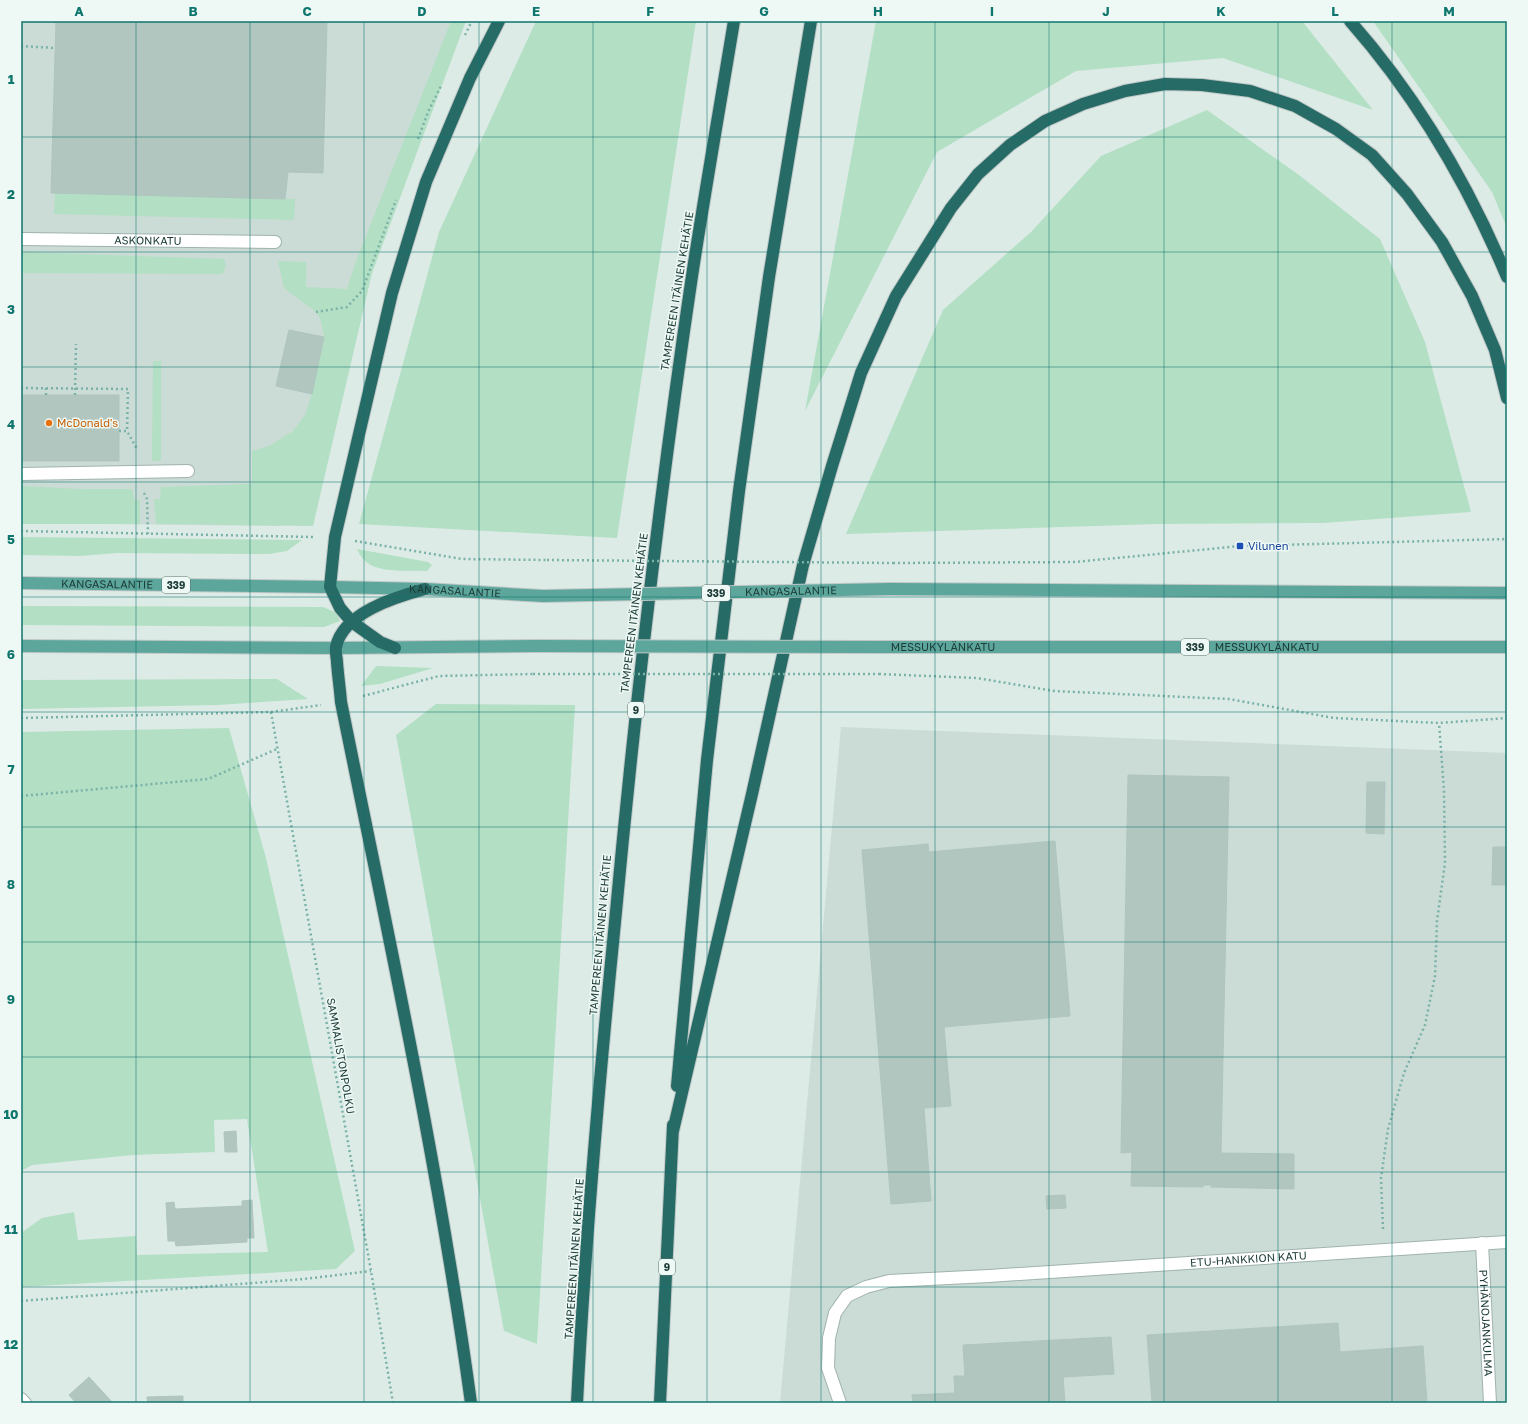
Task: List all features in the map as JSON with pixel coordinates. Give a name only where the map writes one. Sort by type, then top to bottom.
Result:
[{"type":"highway","points":[[395,648],[380,642],[352,622],[340,608],[330,587],[335,537],[392,293],[426,182],[470,78],[499,21]]},
{"type":"highway","name":"TAMPEREEN ITÄINEN KEHÄTIE","points":[[577,1403],[582,1309],[604,1029],[630,756],[661,493],[692,275],[734,21]]},
{"type":"highway","name":"9","points":[[660,1403],[672,1131],[707,760],[738,499],[769,277],[811,21]]},
{"type":"highway","points":[[1350,21],[1374,48],[1415,104],[1458,176],[1490,237],[1507,277]]},
{"type":"highway","points":[[672,1131],[752,794],[803,566],[861,373],[896,296],[950,208],[978,174],[1010,146],[1046,121],[1083,104],[1125,91],[1165,84],[1202,85],[1250,91],[1295,106],[1336,129],[1372,155],[1408,194],[1442,242],[1472,296],[1495,350],[1507,398]]},
{"type":"highway","points":[[425,589],[401,595],[376,606],[352,622],[340,634],[336,648],[341,702],[419,1087],[457,1304],[471,1403]]},
{"type":"main road","name":"KANGASALANTIE","points":[[21,583],[425,589],[543,596],[890,589],[1507,593]]},
{"type":"main road","name":"339","points":[[21,646],[395,648]]},
{"type":"main road","name":"MESSUKYLÄNKATU","points":[[395,648],[537,646],[1507,647]]},
{"type":"street","name":"ASKONKATU","points":[[21,239],[275,242]]},
{"type":"street","points":[[21,474],[188,471]]},
{"type":"street","name":"ETU-HANKKION KATU","points":[[840,1403],[828,1368],[829,1338],[835,1313],[847,1296],[866,1287],[889,1281],[989,1276],[1507,1242]]},
{"type":"street","name":"PYHÄNOJANKULMA","points":[[1482,1243],[1490,1403]]},
{"type":"street","points":[[21,1399],[25,1403]]},
{"type":"path","points":[[21,46],[55,48]]},
{"type":"path","points":[[75,395],[76,344]]},
{"type":"path","points":[[21,388],[128,390],[127,431],[140,454]]},
{"type":"path","points":[[46,388],[46,395]]},
{"type":"path","points":[[119,431],[127,431]]},
{"type":"path","points":[[147,499],[148,534]]},
{"type":"path","points":[[21,532],[335,537],[462,559],[893,563],[1075,562],[1240,546],[1507,539]]},
{"type":"path","points":[[21,718],[271,712],[341,702],[439,676],[533,674],[879,674],[977,678],[1054,691],[1229,699],[1334,718],[1439,723],[1507,718]]},
{"type":"path","name":"SAMMALISTONPOLKU","points":[[271,712],[371,1271],[393,1403]]},
{"type":"path","points":[[1384,1249],[1381,1178],[1388,1130],[1404,1073],[1426,1025],[1435,976],[1437,920],[1445,863],[1444,790],[1439,723]]},
{"type":"path","points":[[21,796],[208,779],[277,749]]},
{"type":"path","points":[[21,1301],[304,1280],[371,1271]]},
{"type":"shaded area","points":[[21,21],[452,21],[359,272],[302,524],[277,526],[21,523]]},
{"type":"shaded area","points":[[841,727],[1507,753],[1507,1403],[780,1403]]},
{"type":"green space","points":[[451,21],[466,21],[372,273],[313,526],[156,524],[154,499],[160,499],[161,487],[252,484],[252,451],[269,446],[293,431],[305,415],[312,394],[324,336],[320,318],[316,312],[284,288],[278,261],[306,262],[306,287],[347,289],[355,264]]},
{"type":"green space","points":[[536,21],[696,21],[617,538],[359,524],[439,232]]},
{"type":"green space","points":[[876,21],[1302,21],[1373,110],[1223,58],[1076,71],[937,152],[805,411]]},
{"type":"green space","points":[[1373,21],[1507,21],[1507,228],[1492,192]]},
{"type":"green space","points":[[1207,110],[1299,175],[1380,239],[1425,342],[1471,512],[1323,523],[1157,524],[846,534],[943,310],[1031,232],[1101,156]]},
{"type":"green space","points":[[55,193],[295,199],[294,220],[54,214]]},
{"type":"green space","points":[[21,252],[224,259],[225,267],[222,274],[21,273]]},
{"type":"green space","points":[[153,361],[161,361],[161,461],[152,461]]},
{"type":"green space","points":[[21,486],[81,489],[132,489],[134,500],[140,500],[140,524],[21,524]]},
{"type":"green space","points":[[21,537],[302,540],[287,551],[269,554],[117,553],[80,556],[21,555]]},
{"type":"green space","points":[[357,549],[428,562],[432,565],[427,571],[385,569],[370,564],[363,559]]},
{"type":"green space","points":[[21,606],[323,607],[337,613],[340,621],[324,627],[21,625]]},
{"type":"green space","points":[[376,666],[433,668],[380,684],[361,686]]},
{"type":"green space","points":[[277,679],[308,699],[218,705],[21,709],[21,680]]},
{"type":"green space","points":[[436,704],[575,705],[537,1344],[504,1331],[396,735]]},
{"type":"green space","points":[[229,728],[266,858],[355,1251],[336,1269],[21,1287],[21,1233],[42,1218],[74,1212],[78,1240],[136,1236],[137,1255],[268,1252],[247,1119],[214,1120],[215,1152],[133,1155],[32,1165],[21,1171],[21,732]]},
{"type":"building","points":[[56,21],[327,21],[323,173],[288,172],[285,199],[51,193]]},
{"type":"building","points":[[289,330],[324,337],[312,394],[276,386]]},
{"type":"building","points":[[21,395],[119,395],[119,461],[21,461]]},
{"type":"building","points":[[1128,775],[1229,777],[1221,1153],[1294,1154],[1294,1189],[1211,1187],[1211,1185],[1203,1185],[1203,1187],[1131,1186],[1132,1152],[1121,1153]]},
{"type":"building","points":[[1367,782],[1385,782],[1384,834],[1366,833]]},
{"type":"building","points":[[1055,841],[1070,1016],[944,1027],[951,1106],[924,1108],[931,1201],[891,1204],[862,850],[928,844],[929,852]]},
{"type":"building","points":[[1493,847],[1507,847],[1507,885],[1492,885]]},
{"type":"building","points":[[236,1131],[237,1152],[225,1152],[224,1132]]},
{"type":"building","points":[[1065,1195],[1066,1208],[1047,1209],[1046,1196]]},
{"type":"building","points":[[252,1200],[254,1238],[247,1238],[247,1242],[176,1246],[175,1241],[168,1241],[166,1203],[174,1202],[175,1209],[242,1206],[242,1201]]},
{"type":"building","points":[[1338,1323],[1340,1352],[1423,1346],[1427,1403],[1152,1403],[1147,1335]]},
{"type":"building","points":[[1111,1337],[1114,1374],[1063,1377],[1065,1403],[913,1403],[912,1395],[955,1393],[954,1376],[965,1376],[963,1345]]},
{"type":"building","points":[[89,1377],[113,1403],[76,1403],[69,1395]]},
{"type":"building","points":[[183,1396],[183,1403],[148,1403],[147,1397]]},
{"type":"place","name":"McDonald's","points":[[49,423]]},
{"type":"place","name":"Vilunen","points":[[1240,546]]}]
